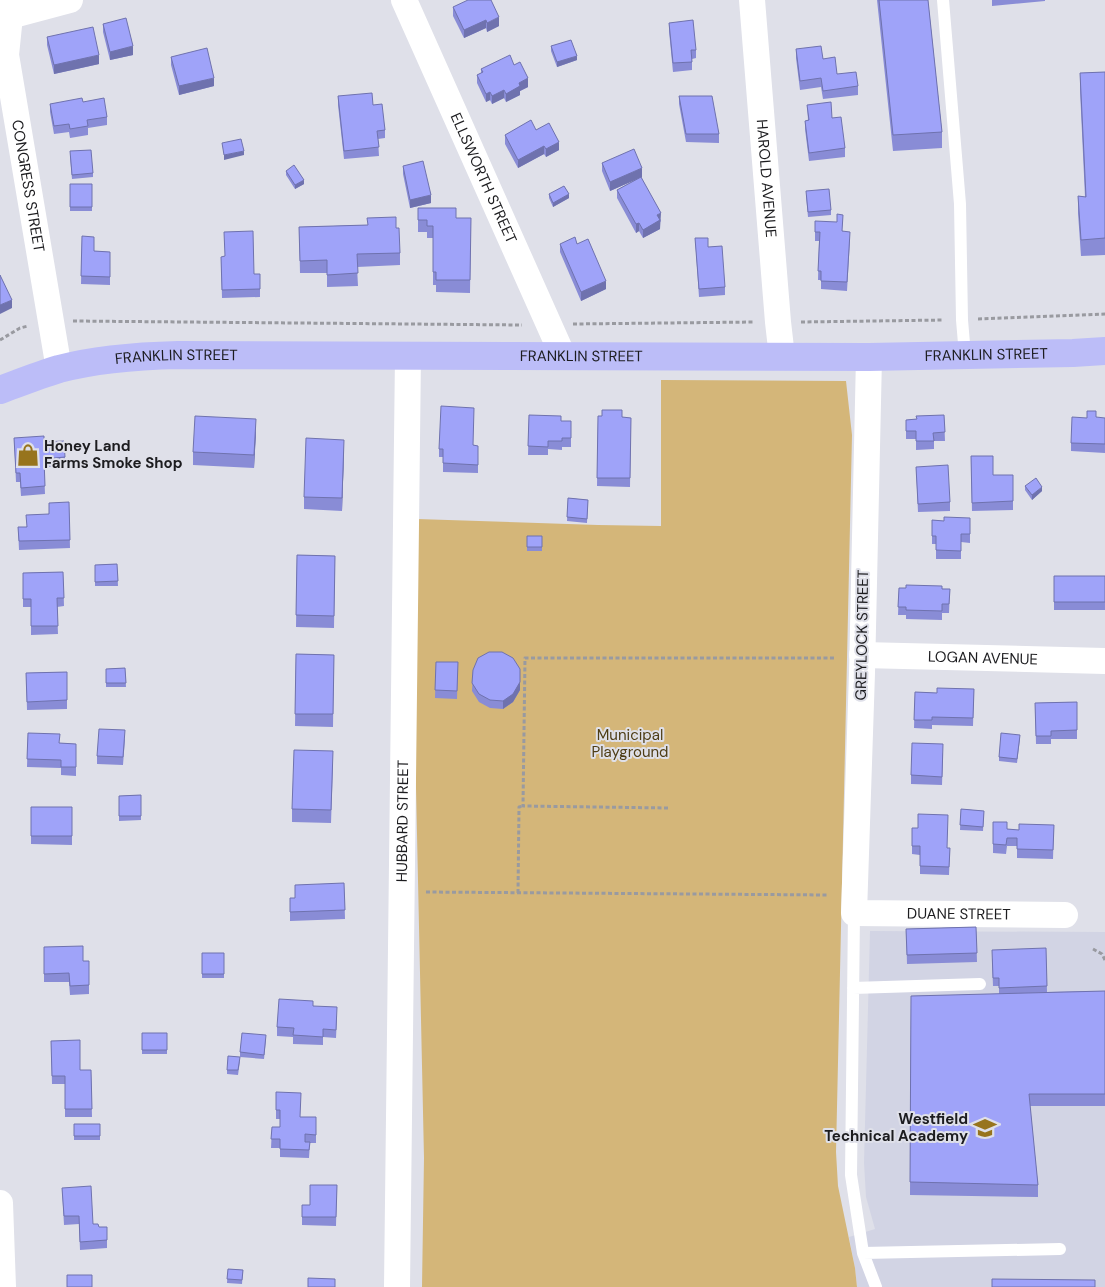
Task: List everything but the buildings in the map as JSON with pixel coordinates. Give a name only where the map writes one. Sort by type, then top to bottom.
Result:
[{"type":"main road","name":"FRANKLIN STREET","points":[[0,390],[59,369],[117,359],[178,355],[869,358],[1105,351]]},
{"type":"street","points":[[10,8],[70,0]]},
{"type":"street","name":"ELLSWORTH STREET","points":[[404,0],[563,356]]},
{"type":"street","name":"HAROLD AVENUE","points":[[752,0],[782,357]]},
{"type":"street","name":"CONGRESS STREET","points":[[10,8],[3,61],[59,369]]},
{"type":"street","name":"HUBBARD STREET","points":[[397,1287],[408,356]]},
{"type":"street","name":"GREYLOCK STREET","points":[[854,913],[869,358]]},
{"type":"street","name":"LOGAN AVENUE","points":[[862,655],[1105,661]]},
{"type":"street","name":"DUANE STREET","points":[[854,913],[1065,915]]},
{"type":"street","points":[[0,1203],[3,1287]]},
{"type":"lane","points":[[943,0],[960,204],[962,320],[965,355]]},
{"type":"lane","points":[[854,913],[851,1175],[863,1253],[876,1287]]},
{"type":"lane","points":[[853,988],[980,984]]},
{"type":"lane","points":[[863,1253],[1060,1249]]},
{"type":"path","points":[[69,321],[523,325]]},
{"type":"path","points":[[573,324],[758,322]]},
{"type":"path","points":[[0,340],[20,328],[34,324]]},
{"type":"path","points":[[524,806],[526,658],[835,658]]},
{"type":"path","points":[[518,892],[519,806],[668,808]]},
{"type":"path","points":[[424,892],[828,895]]},
{"type":"path","points":[[1093,949],[1102,954],[1105,960]]},
{"type":"shaded area","name":"Westfield Technical Academy","points":[[870,931],[1105,932],[1105,1287],[857,1287],[849,1237],[875,1229],[866,1197],[864,1163]]},
{"type":"green space","name":"Municipal Playground","points":[[661,380],[846,381],[852,435],[836,1152],[838,1186],[855,1268],[857,1287],[422,1287],[424,1158],[413,649],[417,519],[661,526]]},
{"type":"place","name":"Honey Land Farms Smoke Shop","points":[[28,455]]},
{"type":"place","name":"Westfield Technical Academy","points":[[985,1128]]}]
